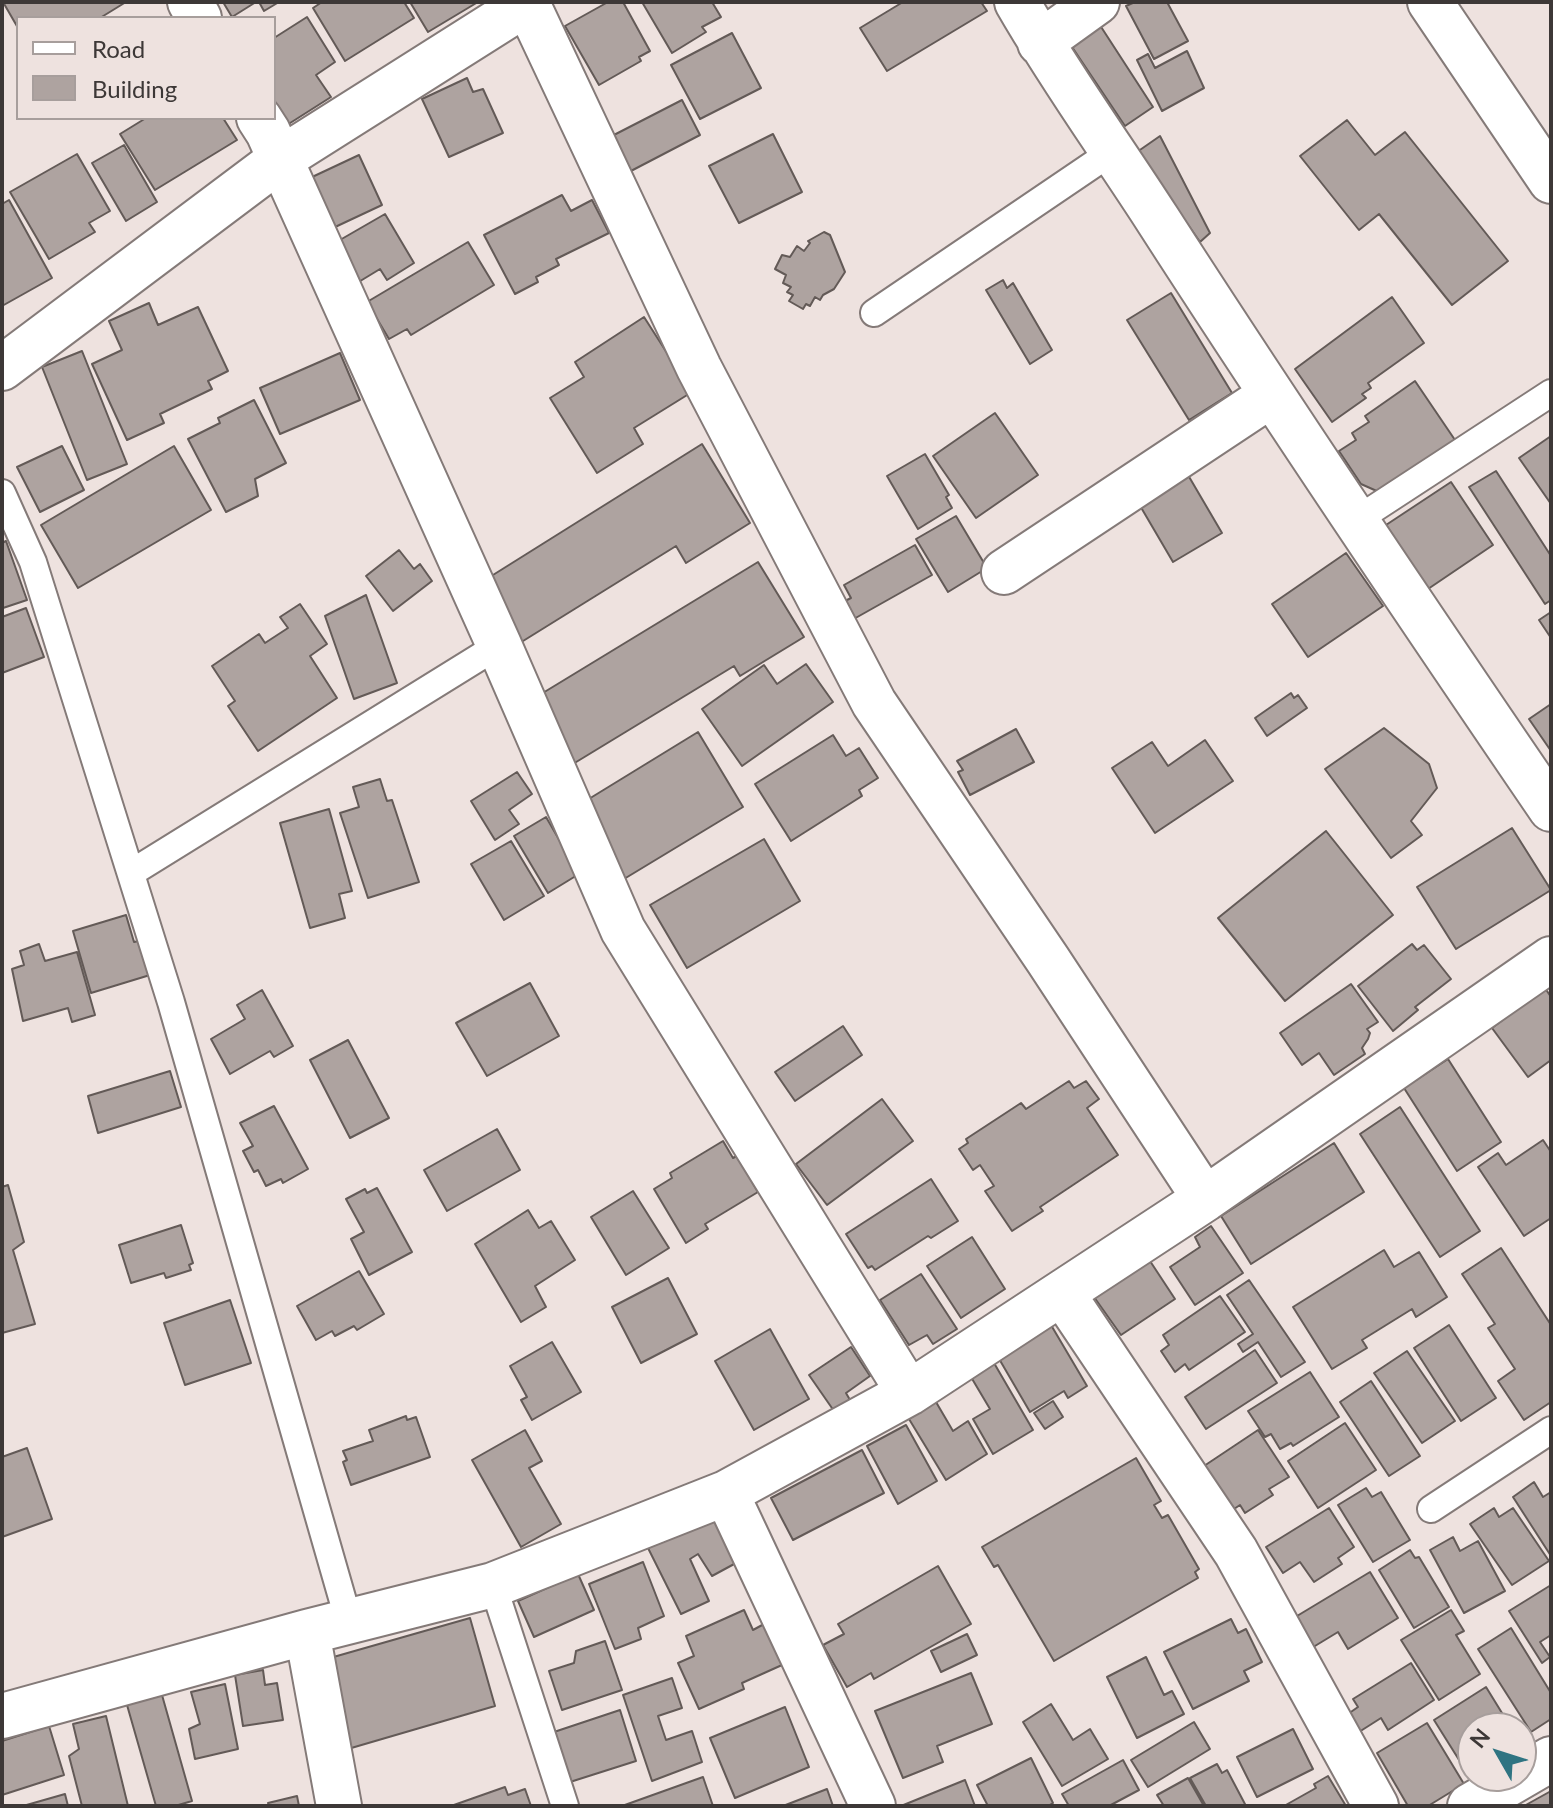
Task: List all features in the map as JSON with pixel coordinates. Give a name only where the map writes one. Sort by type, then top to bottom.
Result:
[{"type":"street","points":[[1017,2],[1040,43],[1271,395],[1551,809]]},
{"type":"street","points":[[1040,43],[1097,2]]},
{"type":"street","points":[[1430,2],[1551,181]]},
{"type":"street","points":[[2,368],[279,160],[528,3],[699,368],[874,703],[1205,1199]]},
{"type":"street","points":[[260,120],[499,645],[623,930],[909,1393]]},
{"type":"street","points":[[1004,572],[1271,395]]},
{"type":"street","points":[[2,1716],[307,1632],[493,1585],[726,1493],[909,1393],[1205,1199],[1551,959]]},
{"type":"street","points":[[1062,1293],[1236,1552],[1376,1806]]},
{"type":"street","points":[[726,1493],[873,1806]]},
{"type":"street","points":[[307,1632],[339,1806]]},
{"type":"street","points":[[1470,1806],[1551,1759]]},
{"type":"lane","points":[[874,313],[1113,151]]},
{"type":"lane","points":[[1355,521],[1551,393]]},
{"type":"lane","points":[[2,493],[33,562],[176,1017],[349,1622]]},
{"type":"lane","points":[[131,873],[499,645]]},
{"type":"lane","points":[[1431,1509],[1551,1430]]},
{"type":"lane","points":[[493,1585],[565,1806]]},
{"type":"building","points":[[3,2],[126,2],[103,16],[16,16],[16,25]]},
{"type":"building","points":[[223,2],[256,2],[234,16]]},
{"type":"building","points":[[259,2],[279,2],[264,11]]},
{"type":"building","points":[[322,2],[404,2],[414,18],[345,61],[313,8]]},
{"type":"building","points":[[410,2],[478,2],[428,32]]},
{"type":"building","points":[[608,2],[623,2],[650,51],[639,57],[641,61],[599,85],[565,26]]},
{"type":"building","points":[[642,2],[712,2],[721,17],[702,27],[706,32],[672,53]]},
{"type":"building","points":[[903,2],[981,2],[987,11],[887,71],[860,28]]},
{"type":"building","points":[[1135,2],[1167,2],[1188,41],[1154,59],[1126,6]]},
{"type":"building","points":[[1094,16],[1153,107],[1125,126],[1064,35]]},
{"type":"building","points":[[307,17],[335,62],[316,75],[331,97],[287,125],[276,108],[276,37]]},
{"type":"building","points":[[732,33],[761,88],[700,119],[671,65]]},
{"type":"building","points":[[1187,51],[1204,88],[1162,111],[1137,60],[1148,54],[1155,68]]},
{"type":"building","points":[[467,78],[473,92],[483,89],[503,133],[449,157],[422,99]]},
{"type":"building","points":[[682,100],[700,135],[629,172],[610,137]]},
{"type":"building","points":[[143,120],[224,120],[237,140],[155,190],[120,134]]},
{"type":"building","points":[[1347,120],[1375,155],[1405,132],[1508,261],[1452,305],[1379,214],[1359,230],[1300,156]]},
{"type":"building","points":[[773,134],[802,192],[739,223],[709,166]]},
{"type":"building","points":[[1160,136],[1210,233],[1200,242],[1137,152]]},
{"type":"building","points":[[124,145],[157,202],[126,221],[92,163]]},
{"type":"building","points":[[77,154],[110,211],[89,223],[95,232],[49,259],[10,192]]},
{"type":"building","points":[[359,155],[382,205],[333,228],[310,178]]},
{"type":"building","points":[[562,195],[571,211],[592,200],[609,233],[556,259],[559,265],[536,277],[538,282],[515,294],[484,235]]},
{"type":"building","points":[[9,200],[52,278],[2,306],[2,204]]},
{"type":"building","points":[[385,214],[414,263],[387,280],[380,269],[357,283],[333,244]]},
{"type":"building","points":[[824,232],[830,235],[845,272],[834,289],[820,300],[815,297],[810,306],[806,304],[803,309],[789,301],[793,295],[787,292],[791,287],[783,283],[786,275],[775,269],[782,255],[790,257],[797,246],[804,251],[810,243],[808,241]]},
{"type":"building","points":[[468,242],[494,285],[411,335],[407,329],[389,339],[367,302]]},
{"type":"building","points":[[1003,280],[1007,288],[1013,283],[1052,350],[1030,364],[986,290]]},
{"type":"building","points":[[1171,293],[1232,393],[1189,420],[1127,320]]},
{"type":"building","points":[[1392,297],[1424,343],[1368,383],[1371,388],[1362,394],[1366,398],[1332,422],[1295,369]]},
{"type":"building","points":[[149,303],[158,325],[198,307],[228,371],[208,381],[212,389],[160,414],[164,423],[127,440],[92,364],[122,350],[109,321]]},
{"type":"building","points":[[644,317],[692,392],[634,428],[643,444],[597,473],[550,398],[584,377],[575,362]]},
{"type":"building","points":[[82,351],[127,464],[87,480],[42,367]]},
{"type":"building","points":[[340,353],[360,400],[280,434],[260,388]]},
{"type":"building","points":[[1415,381],[1455,440],[1379,492],[1361,484],[1339,451],[1356,440],[1352,433],[1369,422],[1365,416]]},
{"type":"building","points":[[254,400],[286,463],[255,479],[258,496],[226,512],[188,439],[220,423],[218,418]]},
{"type":"building","points":[[995,413],[1038,475],[976,518],[933,456]]},
{"type":"building","points":[[1551,436],[1551,504],[1519,458]]},
{"type":"building","points":[[702,444],[750,523],[686,563],[676,546],[515,646],[477,585]]},
{"type":"building","points":[[62,446],[84,490],[40,512],[17,467]]},
{"type":"building","points":[[174,446],[211,510],[78,588],[41,525]]},
{"type":"building","points":[[925,454],[949,495],[946,497],[952,508],[918,529],[887,476]]},
{"type":"building","points":[[1496,471],[1551,556],[1551,600],[1545,604],[1469,487]]},
{"type":"building","points":[[1188,475],[1222,533],[1173,562],[1139,504]]},
{"type":"building","points":[[1451,482],[1493,545],[1428,589],[1386,525]]},
{"type":"building","points":[[956,516],[987,568],[948,592],[916,539]]},
{"type":"building","points":[[6,541],[27,600],[3,608],[2,543]]},
{"type":"building","points":[[915,545],[932,575],[852,620],[843,602],[851,598],[844,585]]},
{"type":"building","points":[[399,550],[414,569],[420,564],[432,581],[393,611],[366,576]]},
{"type":"building","points":[[1346,553],[1383,606],[1308,657],[1272,604]]},
{"type":"building","points":[[758,562],[804,637],[740,676],[734,666],[568,767],[528,702]]},
{"type":"building","points":[[366,595],[397,683],[354,699],[325,616]]},
{"type":"building","points":[[300,604],[327,644],[310,656],[337,698],[258,751],[228,706],[235,701],[212,666],[259,634],[265,643],[288,628],[280,617]]},
{"type":"building","points":[[26,608],[44,657],[2,673],[2,617]]},
{"type":"building","points":[[1551,612],[1551,638],[1539,620]]},
{"type":"building","points":[[806,664],[833,702],[742,766],[702,709],[764,665],[777,684]]},
{"type":"building","points":[[1291,693],[1294,698],[1298,695],[1307,708],[1267,736],[1255,718]]},
{"type":"building","points":[[1551,704],[1551,751],[1529,719]]},
{"type":"building","points":[[1384,728],[1429,764],[1437,788],[1411,821],[1422,835],[1391,858],[1325,769]]},
{"type":"building","points":[[1016,729],[1034,762],[970,795],[958,772],[963,770],[957,761]]},
{"type":"building","points":[[698,732],[743,807],[624,879],[579,805]]},
{"type":"building","points":[[833,735],[846,756],[859,748],[878,778],[859,790],[862,796],[791,841],[755,784]]},
{"type":"building","points":[[1205,740],[1233,781],[1155,833],[1112,768],[1152,742],[1168,766]]},
{"type":"building","points":[[517,772],[532,794],[509,810],[519,824],[495,840],[471,801]]},
{"type":"building","points":[[380,779],[387,801],[392,800],[419,882],[368,898],[340,813],[359,807],[353,787]]},
{"type":"building","points":[[329,809],[352,891],[339,894],[345,918],[310,928],[280,823]]},
{"type":"building","points":[[546,817],[579,874],[548,893],[514,836]]},
{"type":"building","points":[[1512,828],[1551,890],[1456,949],[1417,887]]},
{"type":"building","points":[[1326,831],[1393,915],[1285,1001],[1218,918]]},
{"type":"building","points":[[764,839],[800,901],[687,968],[650,905]]},
{"type":"building","points":[[511,841],[544,896],[504,920],[471,864]]},
{"type":"building","points":[[126,915],[134,942],[139,941],[150,975],[91,993],[73,931]]},
{"type":"building","points":[[39,944],[45,961],[77,952],[95,1015],[72,1022],[68,1008],[23,1021],[12,969],[24,965],[20,951]]},
{"type":"building","points":[[1412,944],[1417,950],[1424,945],[1451,979],[1415,1007],[1418,1010],[1393,1031],[1358,986]]},
{"type":"building","points":[[530,983],[559,1036],[487,1076],[456,1023]]},
{"type":"building","points":[[1351,984],[1378,1022],[1367,1029],[1370,1033],[1362,1048],[1365,1054],[1334,1075],[1319,1053],[1302,1065],[1280,1033]]},
{"type":"building","points":[[1545,988],[1551,997],[1551,1060],[1528,1077],[1492,1028]]},
{"type":"building","points":[[262,990],[293,1046],[274,1057],[270,1051],[230,1074],[211,1039],[245,1019],[237,1005]]},
{"type":"building","points":[[843,1026],[862,1055],[795,1101],[775,1072]]},
{"type":"building","points":[[348,1040],[389,1118],[350,1138],[310,1060]]},
{"type":"building","points":[[1448,1059],[1501,1142],[1457,1171],[1404,1088]]},
{"type":"building","points":[[170,1071],[181,1107],[98,1133],[88,1096]]},
{"type":"building","points":[[1069,1081],[1074,1088],[1086,1081],[1099,1099],[1087,1108],[1118,1155],[1040,1207],[1043,1211],[1012,1231],[985,1191],[994,1186],[980,1165],[973,1170],[959,1149],[968,1143],[966,1139],[1021,1103],[1026,1109]]},
{"type":"building","points":[[882,1099],[913,1141],[827,1205],[796,1164]]},
{"type":"building","points":[[274,1106],[308,1169],[283,1183],[281,1179],[266,1186],[243,1151],[253,1146],[240,1123]]},
{"type":"building","points":[[1400,1107],[1480,1231],[1440,1257],[1360,1134]]},
{"type":"building","points":[[497,1129],[520,1170],[447,1211],[424,1170]]},
{"type":"building","points":[[1543,1140],[1551,1152],[1551,1218],[1524,1236],[1478,1167],[1498,1153],[1506,1165]]},
{"type":"building","points":[[723,1141],[733,1158],[737,1156],[758,1192],[705,1224],[708,1229],[686,1243],[654,1189],[672,1178],[670,1173]]},
{"type":"building","points":[[1334,1143],[1364,1192],[1251,1264],[1221,1216]]},
{"type":"building","points":[[931,1179],[958,1221],[875,1270],[872,1266],[868,1268],[846,1234]]},
{"type":"building","points":[[8,1185],[24,1242],[13,1250],[35,1324],[2,1333],[2,1187]]},
{"type":"building","points":[[377,1188],[412,1252],[369,1275],[351,1239],[364,1232],[346,1199],[365,1189],[367,1193]]},
{"type":"building","points":[[633,1191],[669,1248],[626,1275],[591,1217]]},
{"type":"building","points":[[528,1210],[539,1228],[551,1221],[575,1260],[535,1286],[546,1307],[521,1322],[475,1244]]},
{"type":"building","points":[[181,1225],[193,1263],[189,1265],[191,1270],[166,1278],[164,1273],[131,1283],[119,1245]]},
{"type":"building","points":[[1211,1226],[1243,1273],[1195,1305],[1170,1267],[1200,1247],[1195,1237]]},
{"type":"building","points":[[972,1237],[1005,1289],[961,1318],[927,1266]]},
{"type":"building","points":[[1501,1248],[1551,1325],[1551,1402],[1524,1420],[1498,1381],[1515,1369],[1488,1328],[1495,1324],[1462,1274]]},
{"type":"building","points":[[1384,1250],[1394,1267],[1419,1252],[1447,1297],[1416,1317],[1412,1309],[1362,1340],[1367,1348],[1332,1369],[1293,1307]]},
{"type":"building","points":[[1150,1261],[1175,1299],[1121,1335],[1094,1297]]},
{"type":"building","points":[[359,1271],[384,1314],[357,1330],[354,1326],[335,1336],[332,1331],[316,1340],[297,1306]]},
{"type":"building","points":[[921,1274],[957,1329],[933,1344],[927,1335],[909,1345],[880,1300]]},
{"type":"building","points":[[668,1278],[697,1334],[641,1363],[612,1307]]},
{"type":"building","points":[[1249,1280],[1305,1362],[1281,1377],[1258,1342],[1243,1352],[1238,1344],[1253,1334],[1227,1295]]},
{"type":"building","points":[[1220,1296],[1245,1332],[1189,1370],[1185,1364],[1175,1372],[1161,1351],[1169,1345],[1163,1335]]},
{"type":"building","points":[[230,1300],[251,1363],[185,1385],[164,1323]]},
{"type":"building","points":[[1051,1325],[1087,1386],[1068,1398],[1064,1391],[1030,1412],[998,1357]]},
{"type":"building","points":[[1449,1325],[1496,1398],[1461,1421],[1414,1348]]},
{"type":"building","points":[[770,1329],[809,1399],[754,1430],[715,1361]]},
{"type":"building","points":[[552,1342],[581,1392],[532,1420],[521,1400],[527,1397],[510,1366]]},
{"type":"building","points":[[851,1347],[870,1376],[846,1393],[850,1400],[834,1411],[809,1375]]},
{"type":"building","points":[[1255,1350],[1277,1383],[1206,1429],[1185,1397]]},
{"type":"building","points":[[1407,1351],[1455,1421],[1422,1443],[1374,1373]]},
{"type":"building","points":[[994,1363],[1033,1430],[993,1454],[973,1419],[990,1409],[971,1377]]},
{"type":"building","points":[[1310,1372],[1339,1417],[1293,1446],[1291,1443],[1280,1449],[1271,1434],[1265,1437],[1248,1411]]},
{"type":"building","points":[[1371,1381],[1420,1456],[1389,1476],[1340,1402]]},
{"type":"building","points":[[1053,1401],[1063,1417],[1045,1429],[1034,1413]]},
{"type":"building","points":[[936,1402],[953,1431],[968,1421],[987,1454],[946,1480],[909,1419]]},
{"type":"building","points":[[406,1416],[407,1420],[416,1417],[430,1457],[351,1485],[343,1462],[347,1460],[343,1451],[373,1441],[369,1430]]},
{"type":"building","points":[[1345,1423],[1376,1470],[1318,1508],[1288,1461]]},
{"type":"building","points":[[906,1425],[937,1481],[898,1504],[867,1446]]},
{"type":"building","points":[[525,1430],[542,1461],[529,1468],[561,1524],[521,1547],[472,1460]]},
{"type":"building","points":[[1258,1430],[1289,1477],[1269,1489],[1273,1495],[1245,1513],[1240,1505],[1225,1515],[1201,1468]]},
{"type":"building","points":[[27,1448],[52,1519],[2,1537],[2,1457]]},
{"type":"building","points":[[862,1450],[884,1493],[793,1540],[771,1498]]},
{"type":"building","points":[[1136,1458],[1161,1501],[1154,1505],[1162,1518],[1168,1515],[1199,1569],[1195,1572],[1198,1578],[1054,1661],[998,1565],[994,1567],[982,1547]]},
{"type":"building","points":[[1534,1482],[1543,1497],[1551,1492],[1551,1556],[1513,1497]]},
{"type":"building","points":[[1366,1488],[1372,1497],[1381,1492],[1410,1540],[1373,1562],[1338,1505]]},
{"type":"building","points":[[1329,1508],[1354,1547],[1338,1558],[1342,1564],[1314,1582],[1300,1562],[1283,1573],[1266,1547]]},
{"type":"building","points":[[1494,1508],[1499,1517],[1513,1508],[1549,1561],[1512,1585],[1470,1524]]},
{"type":"building","points":[[713,1515],[736,1563],[712,1576],[698,1554],[690,1559],[709,1601],[681,1614],[648,1548]]},
{"type":"building","points":[[1453,1537],[1460,1551],[1478,1541],[1505,1591],[1464,1613],[1430,1550]]},
{"type":"building","points":[[1410,1550],[1415,1558],[1419,1557],[1449,1607],[1414,1628],[1379,1570]]},
{"type":"building","points":[[643,1562],[664,1616],[638,1628],[641,1639],[615,1649],[589,1584]]},
{"type":"building","points":[[938,1566],[971,1624],[874,1679],[871,1673],[847,1687],[823,1645],[844,1634],[838,1624]]},
{"type":"building","points":[[1370,1572],[1398,1618],[1348,1649],[1338,1632],[1310,1649],[1292,1619]]},
{"type":"building","points":[[578,1574],[594,1610],[534,1637],[518,1601]]},
{"type":"building","points":[[1551,1585],[1551,1635],[1540,1642],[1550,1657],[1542,1663],[1509,1611]]},
{"type":"building","points":[[744,1610],[753,1630],[764,1624],[782,1665],[742,1683],[744,1689],[699,1709],[678,1663],[694,1656],[686,1636]]},
{"type":"building","points":[[1451,1610],[1464,1631],[1456,1635],[1480,1674],[1439,1700],[1401,1640]]},
{"type":"building","points":[[470,1618],[495,1706],[341,1751],[316,1662]]},
{"type":"building","points":[[1231,1619],[1238,1633],[1246,1629],[1262,1662],[1244,1671],[1249,1681],[1193,1709],[1164,1652]]},
{"type":"building","points":[[1511,1628],[1551,1693],[1551,1719],[1537,1728],[1537,1712],[1518,1712],[1478,1649]]},
{"type":"building","points":[[967,1634],[977,1655],[941,1672],[931,1651]]},
{"type":"building","points":[[605,1641],[622,1690],[562,1710],[549,1671],[574,1663],[576,1651]]},
{"type":"building","points":[[1146,1657],[1164,1695],[1172,1691],[1184,1714],[1137,1738],[1107,1677]]},
{"type":"building","points":[[1411,1663],[1434,1700],[1388,1730],[1381,1718],[1359,1732],[1348,1714],[1358,1707],[1353,1699]]},
{"type":"building","points":[[263,1670],[265,1685],[277,1683],[283,1720],[243,1726],[235,1675]]},
{"type":"building","points":[[971,1673],[992,1724],[937,1746],[943,1762],[903,1778],[875,1711]]},
{"type":"building","points":[[672,1678],[682,1708],[658,1716],[666,1740],[692,1731],[702,1762],[652,1781],[623,1695]]},
{"type":"building","points":[[225,1684],[238,1749],[195,1759],[189,1729],[200,1724],[191,1692]]},
{"type":"building","points":[[1486,1687],[1501,1712],[1457,1712],[1457,1757],[1434,1720]]},
{"type":"building","points":[[160,1688],[192,1801],[175,1806],[156,1806],[125,1698]]},
{"type":"building","points":[[1051,1704],[1073,1740],[1090,1729],[1108,1759],[1062,1786],[1023,1722]]},
{"type":"building","points":[[785,1707],[809,1767],[735,1798],[710,1738]]},
{"type":"building","points":[[620,1710],[636,1761],[570,1782],[554,1732]]},
{"type":"building","points":[[106,1716],[128,1806],[82,1806],[69,1756],[79,1749],[73,1724]]},
{"type":"building","points":[[1194,1722],[1210,1749],[1148,1787],[1131,1760]]},
{"type":"building","points":[[1427,1723],[1457,1772],[1457,1788],[1428,1806],[1408,1806],[1377,1753]]},
{"type":"building","points":[[49,1726],[64,1775],[2,1795],[2,1741]]},
{"type":"building","points":[[1293,1729],[1313,1769],[1257,1797],[1237,1757]]},
{"type":"building","points":[[1031,1758],[1053,1803],[1048,1806],[988,1806],[977,1785]]},
{"type":"building","points":[[1123,1760],[1139,1790],[1109,1806],[1069,1806],[1062,1794]]},
{"type":"building","points":[[1217,1764],[1222,1773],[1227,1770],[1246,1806],[1206,1806],[1190,1778]]},
{"type":"building","points":[[1328,1776],[1346,1806],[1284,1806],[1316,1788],[1314,1784]]},
{"type":"building","points":[[703,1777],[713,1806],[622,1806]]},
{"type":"building","points":[[1188,1778],[1204,1806],[1164,1806],[1157,1795]]},
{"type":"building","points":[[965,1780],[975,1806],[901,1806]]},
{"type":"building","points":[[505,1787],[508,1795],[525,1789],[531,1806],[451,1806]]},
{"type":"building","points":[[827,1789],[833,1806],[783,1806]]},
{"type":"building","points":[[1551,1791],[1551,1806],[1524,1806]]},
{"type":"building","points":[[65,1794],[68,1806],[23,1806]]},
{"type":"building","points":[[297,1796],[299,1806],[269,1806],[268,1803]]}]
